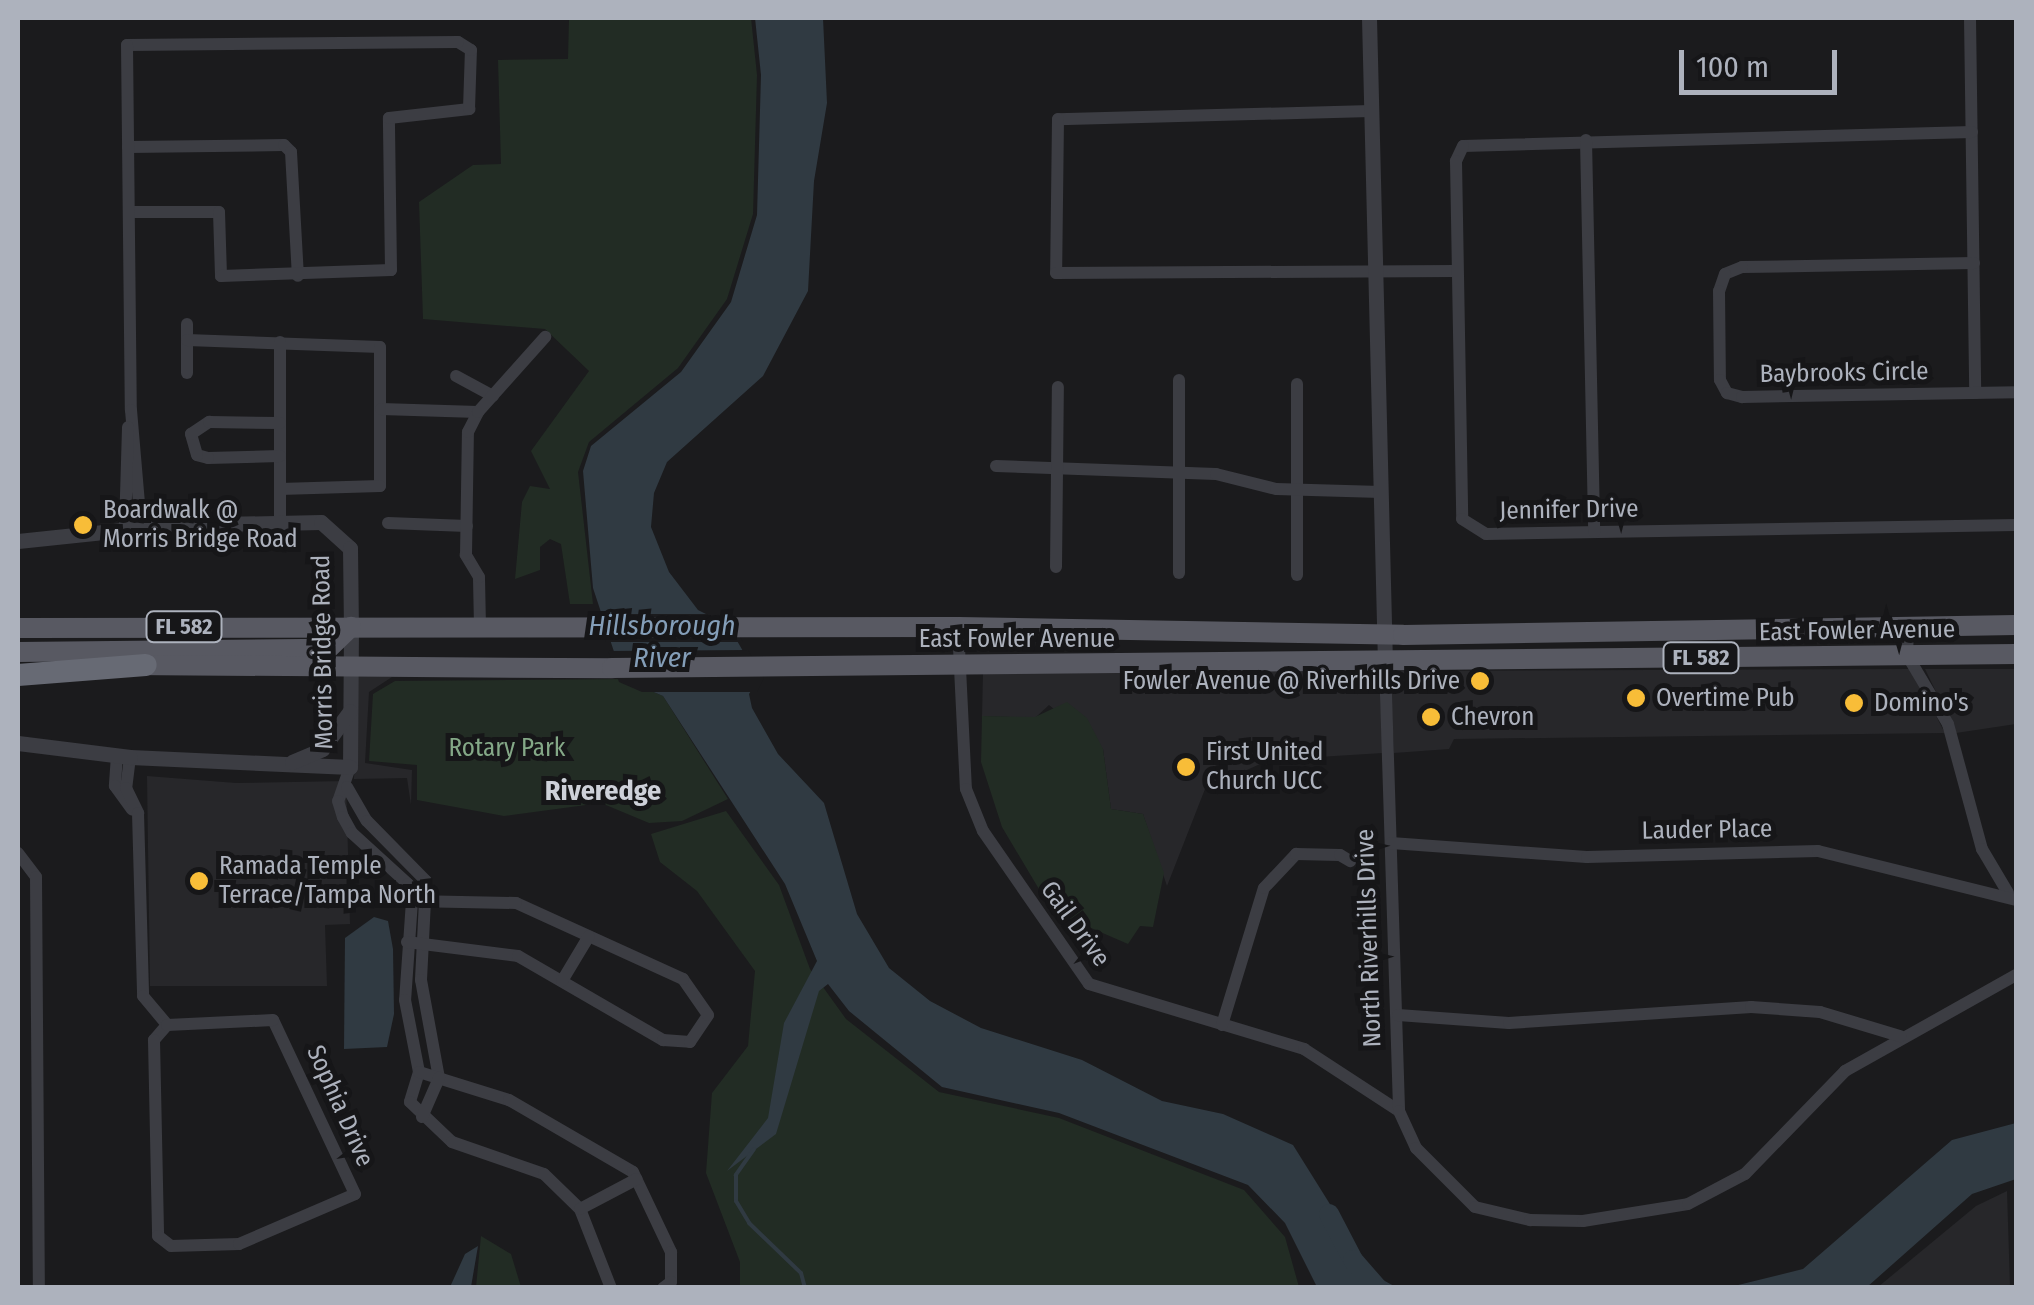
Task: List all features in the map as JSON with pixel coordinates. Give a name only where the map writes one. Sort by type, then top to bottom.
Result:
[{"type":"highway","points":[[18,675],[146,665]]},
{"type":"main road","name":"East Fowler Avenue","points":[[18,628],[958,627],[1385,635],[2016,625]]},
{"type":"main road","points":[[18,652],[328,649],[351,626]]},
{"type":"main road","name":"East Fowler Avenue","points":[[18,666],[351,664],[612,668],[2016,654]]},
{"type":"street","name":"North Riverhills Drive","points":[[1369,18],[1399,1111],[1416,1148],[1475,1206],[1530,1220],[1620,1219],[1688,1204],[1746,1174],[1804,1107],[1900,1036],[2016,975]]},
{"type":"street","points":[[1970,18],[1975,393],[2016,392]]},
{"type":"street","points":[[129,212],[212,208],[219,212],[221,276],[391,270],[389,118],[468,110],[472,50],[458,42],[127,45],[131,410],[133,528]]},
{"type":"street","points":[[1370,111],[1058,119],[1055,265],[1060,274],[1456,271]]},
{"type":"street","points":[[1594,532],[1586,140],[1972,132]]},
{"type":"street","name":"Jennifer Drive","points":[[1586,140],[1482,142],[1463,146],[1456,161],[1462,519],[1486,534],[2016,525]]},
{"type":"street","points":[[128,148],[284,145],[291,152],[298,276]]},
{"type":"street","name":"Baybrooks Circle","points":[[1974,263],[1742,267],[1725,274],[1719,291],[1720,380],[1728,394],[1975,393]]},
{"type":"street","points":[[187,324],[188,373]]},
{"type":"street","points":[[480,626],[479,577],[466,554],[468,432],[478,412],[544,338]]},
{"type":"street","points":[[187,340],[380,347],[376,490],[280,490]]},
{"type":"street","points":[[280,342],[280,522]]},
{"type":"street","points":[[456,376],[493,396]]},
{"type":"street","points":[[1179,380],[1179,573]]},
{"type":"street","points":[[1297,384],[1297,575]]},
{"type":"street","points":[[1056,567],[1058,386]]},
{"type":"street","points":[[380,409],[478,412]]},
{"type":"street","points":[[280,422],[210,422],[192,434],[197,455],[208,458],[280,456]]},
{"type":"street","points":[[996,466],[1178,472],[1297,491],[1381,492]]},
{"type":"street","name":"Morris Bridge Road","points":[[18,541],[133,528],[321,522],[345,538],[350,548],[351,626],[350,766],[124,756],[18,744]]},
{"type":"street","points":[[388,524],[467,526]]},
{"type":"street","name":"Gail Drive","points":[[958,627],[966,788],[983,831],[1059,946],[1089,984],[1114,997],[1304,1049],[1399,1111]]},
{"type":"street","points":[[1908,628],[1907,655],[1948,724],[1982,849],[2012,896]]},
{"type":"street","points":[[286,765],[322,749],[350,710]]},
{"type":"street","points":[[124,756],[126,788],[138,813],[142,996],[167,1025]]},
{"type":"street","points":[[350,766],[347,787],[338,800],[352,833],[408,884],[412,901],[407,942],[410,1032],[420,1072],[410,1102],[452,1142],[544,1174],[580,1209],[611,1288]]},
{"type":"street","points":[[347,787],[366,820],[417,865],[429,904],[424,944],[425,1029],[439,1078],[422,1117]]},
{"type":"street","name":"Lauder Place","points":[[1391,843],[1588,857],[1818,851],[2012,896]]},
{"type":"street","points":[[18,852],[36,877],[39,1288]]},
{"type":"street","points":[[1222,1026],[1264,888],[1296,854],[1340,855],[1350,861]]},
{"type":"street","points":[[407,942],[518,956],[663,1040],[690,1042],[708,1015],[683,980],[516,903],[412,901]]},
{"type":"street","points":[[562,981],[588,936]]},
{"type":"street","points":[[1398,1015],[1509,1022],[1751,1006],[1820,1012],[1900,1036]]},
{"type":"street","name":"Sophia Drive","points":[[273,1020],[354,1194],[239,1244],[163,1244],[154,1040],[167,1025],[273,1020]]},
{"type":"street","points":[[410,1032],[425,1029]]},
{"type":"street","points":[[420,1072],[509,1100],[593,1145],[636,1180],[671,1252],[671,1282],[663,1288]]},
{"type":"street","points":[[580,1209],[636,1180]]},
{"type":"shaded area","points":[[1911,669],[1945,733],[1454,739],[1449,749],[1394,753],[1390,671]]},
{"type":"shaded area","points":[[1925,669],[2016,669],[2016,724],[1956,733]]},
{"type":"shaded area","points":[[1379,671],[1383,753],[1269,760],[1205,789],[1167,886],[1143,814],[1111,809],[1103,749],[1049,705],[1035,718],[982,716],[983,673]]},
{"type":"shaded area","points":[[356,673],[392,677],[369,692],[365,763],[412,770],[411,805],[407,778],[354,779]]},
{"type":"shaded area","points":[[147,776],[236,783],[346,781],[350,924],[325,925],[327,986],[150,986]]},
{"type":"shaded area","points":[[2007,1191],[2010,1287],[1878,1287],[1976,1206]]},
{"type":"green space","points":[[569,18],[751,18],[757,75],[753,214],[727,299],[678,368],[589,442],[578,472],[593,604],[570,604],[561,544],[550,539],[540,547],[540,570],[515,579],[522,502],[530,486],[550,489],[531,451],[589,371],[545,329],[423,319],[419,202],[473,165],[501,164],[498,60],[568,59]]},
{"type":"green space","name":"Rotary Park","points":[[623,679],[663,696],[728,799],[682,821],[649,823],[601,803],[504,816],[417,800],[417,765],[369,761],[373,694],[395,681]]},
{"type":"green space","points":[[1067,702],[1087,718],[1103,749],[1111,809],[1143,814],[1164,873],[1153,927],[1140,926],[1128,944],[1052,911],[1002,827],[981,762],[982,716],[1035,717]]},
{"type":"green space","points":[[726,811],[779,885],[810,969],[846,1019],[939,1092],[1059,1118],[1244,1190],[1285,1237],[1299,1287],[740,1287],[740,1262],[706,1173],[712,1093],[748,1046],[755,971],[697,891],[660,862],[651,834]]},
{"type":"green space","points":[[481,1236],[511,1254],[521,1287],[476,1287]]},
{"type":"water","name":"Hillsborough River","points":[[755,18],[823,18],[827,103],[814,181],[808,291],[763,376],[667,462],[654,493],[651,527],[669,572],[698,610],[728,625],[759,679],[749,694],[752,708],[778,754],[824,803],[857,914],[889,968],[930,1001],[981,1028],[1082,1060],[1162,1101],[1223,1114],[1293,1145],[1338,1217],[1344,1259],[1396,1287],[1317,1287],[1285,1223],[1248,1185],[1059,1113],[942,1087],[849,1011],[828,984],[819,991],[776,1134],[727,1171],[768,1118],[784,1023],[817,961],[785,884],[663,696],[623,679],[593,588],[583,471],[591,446],[681,372],[731,302],[757,215],[761,75]]},
{"type":"water","points":[[374,917],[388,921],[393,949],[394,1014],[387,1047],[344,1049],[345,938]]},
{"type":"water","points":[[2016,1123],[2016,1179],[1972,1194],[1867,1287],[1730,1287],[1803,1269],[1952,1140]]},
{"type":"water","points":[[478,1246],[471,1287],[450,1287],[465,1254]]},
{"type":"pier","points":[[596,614],[717,614],[731,622],[743,642],[606,642]]},
{"type":"pier","points":[[748,650],[764,678],[757,692],[642,692],[619,682],[608,651]]},
{"type":"waterway","points":[[754,1149],[736,1175],[736,1201],[749,1223],[801,1273],[805,1288]]},
{"type":"waterway","name":"Hillsborough River","points":[[1329,1214],[1353,1260],[1377,1288]]},
{"type":"place","name":"Boardwalk @ Morris Bridge Road","points":[[83,525]]},
{"type":"place","name":"Fowler Avenue @ Riverhills Drive","points":[[1480,681]]},
{"type":"place","name":"Overtime Pub","points":[[1636,698]]},
{"type":"place","name":"Domino's","points":[[1854,703]]},
{"type":"place","name":"Chevron","points":[[1431,717]]},
{"type":"place","name":"First United Church UCC","points":[[1186,767]]},
{"type":"place","name":"Ramada Temple Terrace/Tampa North","points":[[199,881]]},
{"type":"district","name":"Riveredge","points":[[603,791]]}]
